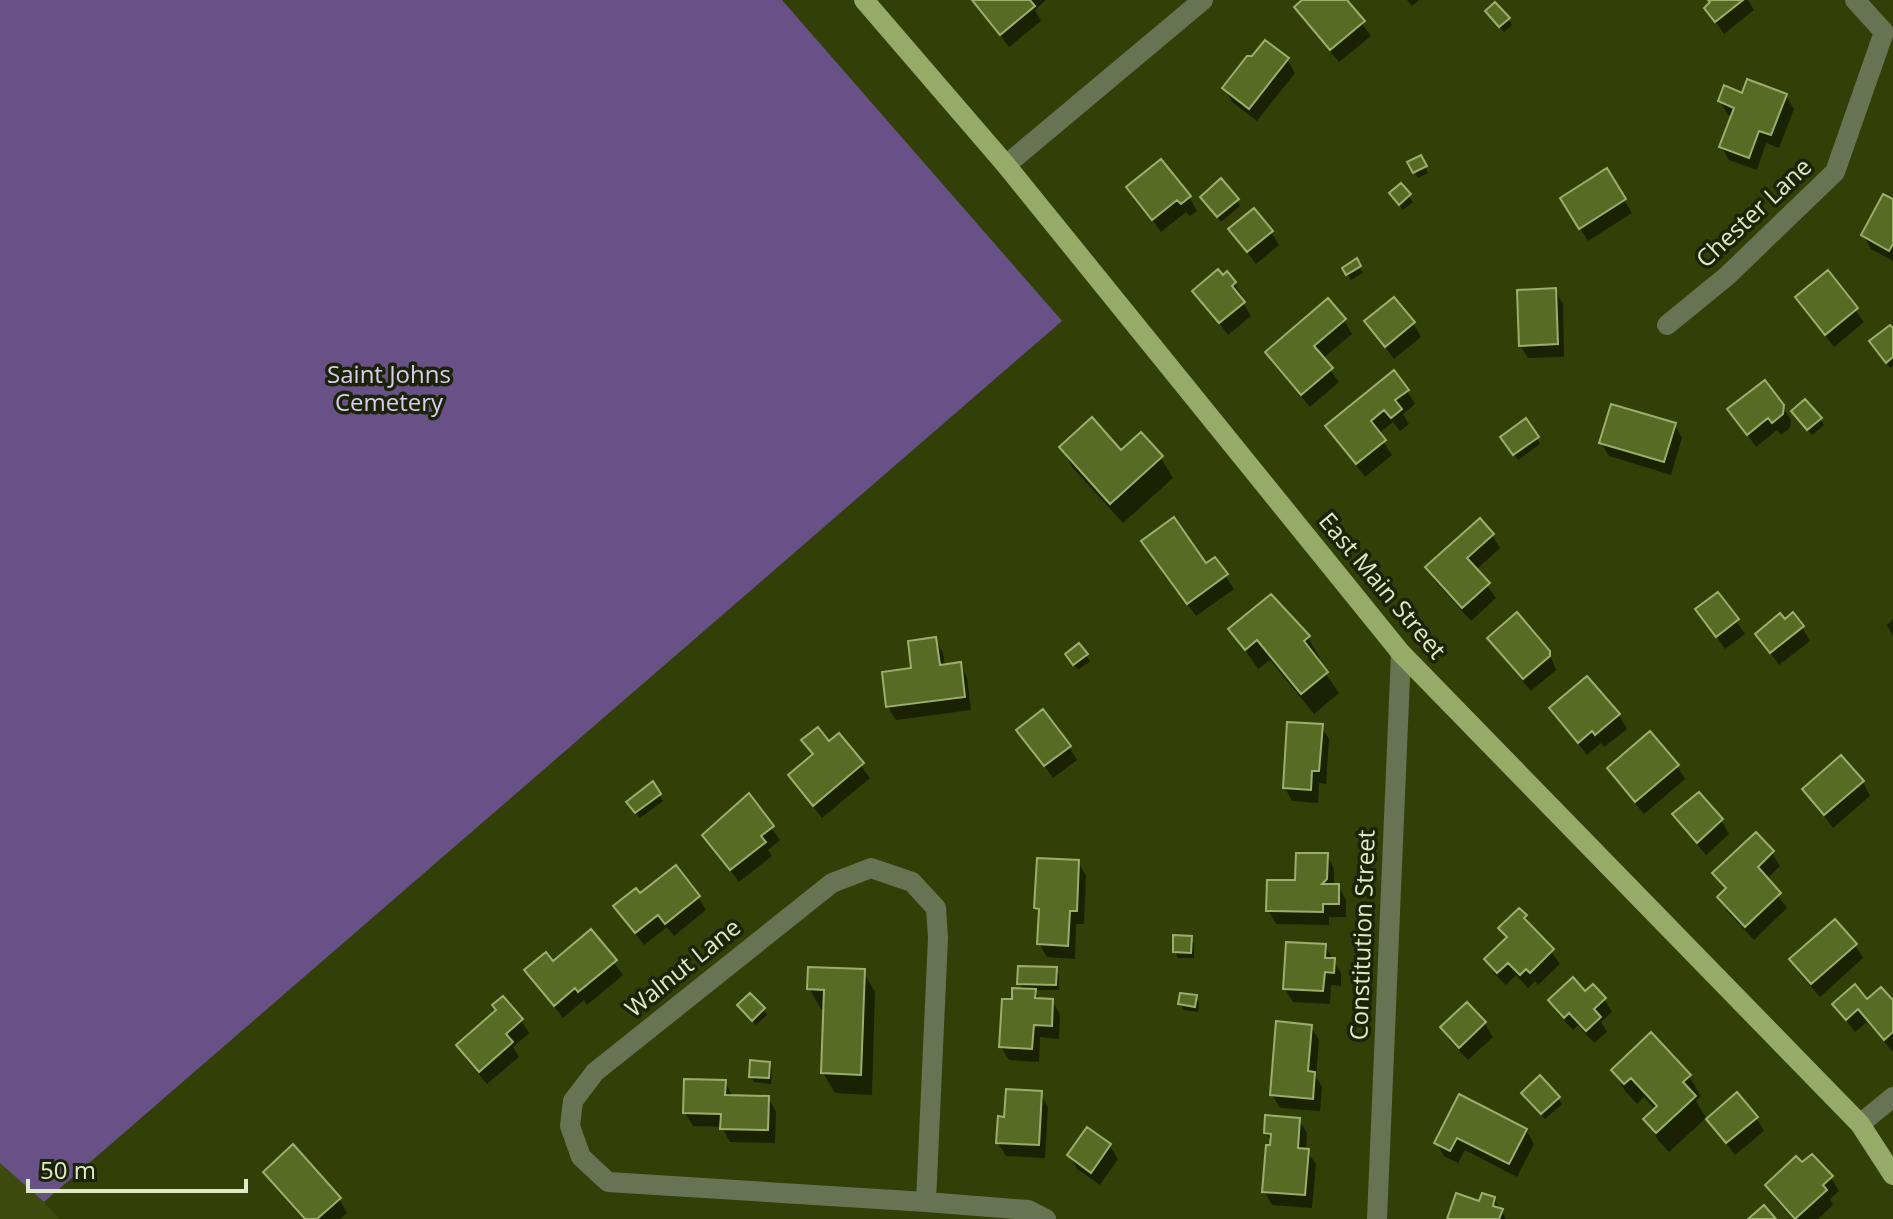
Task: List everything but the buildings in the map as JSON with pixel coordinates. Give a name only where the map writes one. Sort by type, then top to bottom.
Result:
[{"type":"main road","name":"East Main Street","points":[[864,0],[1006,165],[1401,653],[1860,1124],[1893,1175]]},
{"type":"street","points":[[1006,165],[1203,0]]},
{"type":"street","points":[[1855,0],[1888,30]]},
{"type":"street","name":"Chester Lane","points":[[1667,325],[1727,276],[1835,172],[1888,30]]},
{"type":"street","name":"Constitution Street","points":[[1377,1219],[1401,653]]},
{"type":"street","name":"Walnut Lane","points":[[926,1202],[938,938],[936,908],[912,882],[871,868],[832,883],[595,1072],[573,1101],[570,1126],[581,1157],[608,1182],[1028,1210],[1046,1219]]},
{"type":"street","points":[[1860,1124],[1893,1097]]},
{"type":"shaded area","points":[[0,1163],[44,1202],[59,1219],[0,1219]]},
{"type":"green space","name":"Saint Johns Cemetery","points":[[0,0],[782,0],[1062,321],[44,1202],[0,1163]]}]
